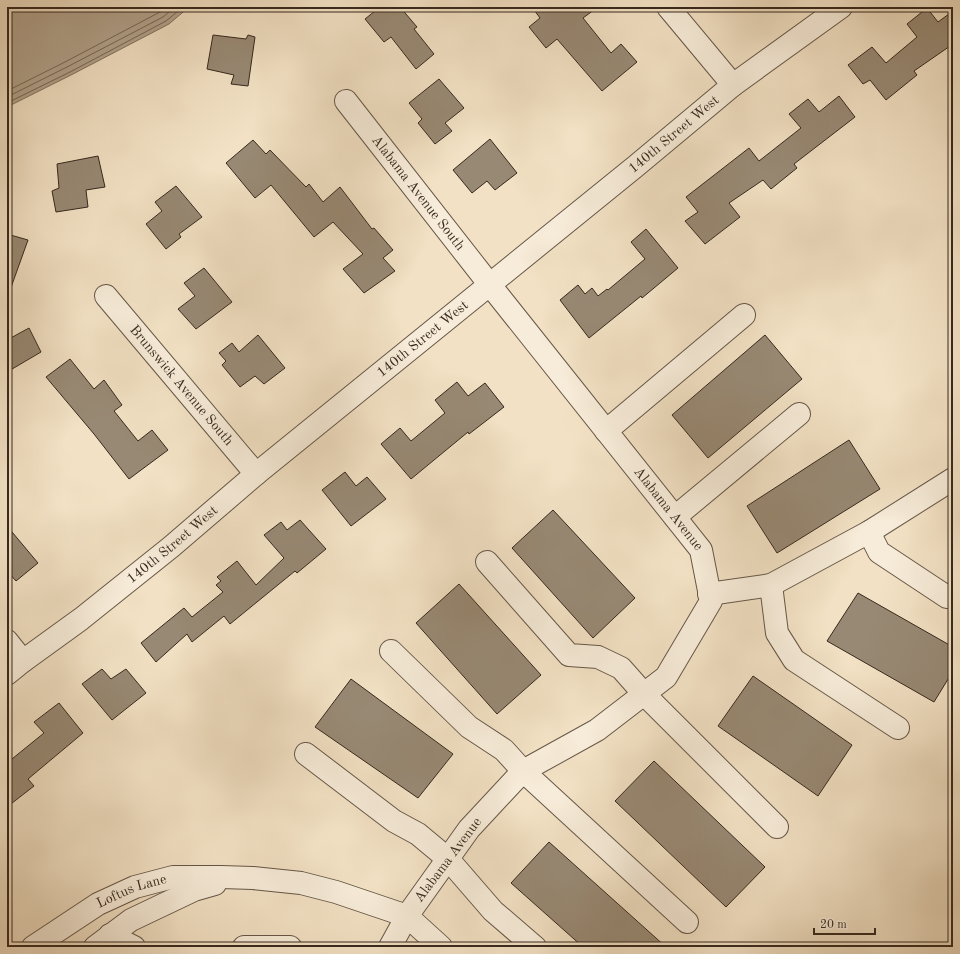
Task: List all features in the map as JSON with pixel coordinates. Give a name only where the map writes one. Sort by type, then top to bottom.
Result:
[{"type":"street","points":[[668,7],[734,85]]},
{"type":"street","name":"140th Street West","points":[[15,667],[81,619],[171,547],[256,474],[734,85],[841,7]]},
{"type":"street","name":"Alabama Avenue South","points":[[346,101],[490,285]]},
{"type":"street","name":"Alabama Avenue","points":[[390,947],[407,916],[469,829],[523,771],[597,730],[666,677],[711,601],[701,550],[490,285]]},
{"type":"street","name":"Brunswick Avenue South","points":[[106,296],[256,474]]},
{"type":"street","points":[[606,430],[744,315]]},
{"type":"street","points":[[675,517],[799,414]]},
{"type":"street","points":[[710,594],[771,585],[869,532],[953,479]]},
{"type":"street","points":[[869,532],[880,552],[948,597],[953,598]]},
{"type":"street","points":[[487,562],[569,655],[598,657],[621,668],[644,694],[777,827]]},
{"type":"street","points":[[771,585],[777,633],[794,660],[898,728]]},
{"type":"street","points":[[7,641],[15,667]]},
{"type":"street","points":[[391,650],[469,727],[504,750],[523,771],[687,922]]},
{"type":"street","points":[[306,754],[394,821],[418,834],[448,859],[493,911],[535,947]]},
{"type":"street","name":"Loftus Lane","points":[[33,947],[98,904],[135,887],[173,877],[221,877],[308,885],[336,892],[407,916],[441,947]]},
{"type":"street","name":"Loftus Lane","points":[[103,941],[131,920],[194,890],[243,878]]},
{"type":"street","points":[[103,941],[134,947]]},
{"type":"street","points":[[244,947],[290,947]]},
{"type":"water","points":[[7,7],[189,7],[169,24],[7,107]]},
{"type":"building","points":[[380,7],[400,7],[417,27],[414,29],[434,54],[416,69],[391,37],[384,42],[365,19]]},
{"type":"building","points":[[532,7],[598,7],[583,18],[611,53],[621,44],[637,62],[602,91],[557,39],[546,48],[529,27],[540,18]]},
{"type":"building","points":[[927,8],[938,22],[953,11],[953,44],[914,71],[917,75],[886,100],[870,80],[863,84],[848,65],[872,47],[886,63],[917,37],[907,24]]},
{"type":"building","points":[[213,35],[246,39],[248,35],[255,37],[248,86],[231,84],[234,75],[207,69]]},
{"type":"building","points":[[439,79],[464,108],[445,123],[452,131],[435,144],[418,123],[422,119],[409,103]]},
{"type":"building","points":[[839,96],[855,117],[794,164],[797,168],[771,189],[763,180],[729,203],[740,217],[705,244],[685,221],[698,212],[686,197],[749,148],[759,161],[801,128],[789,114],[808,99],[819,112]]},
{"type":"building","points":[[490,139],[517,173],[495,190],[487,181],[472,193],[453,170]]},
{"type":"building","points":[[253,140],[266,154],[270,150],[306,187],[309,184],[323,202],[340,187],[372,229],[374,228],[393,250],[383,258],[395,271],[364,293],[343,269],[363,254],[333,222],[314,237],[271,185],[255,198],[226,163]]},
{"type":"building","points":[[98,156],[105,187],[86,190],[88,207],[56,212],[52,191],[59,188],[57,164]]},
{"type":"building","points":[[176,186],[202,217],[179,234],[181,237],[166,249],[146,224],[162,211],[155,202]]},
{"type":"building","points":[[646,229],[678,268],[642,298],[641,296],[589,338],[560,300],[578,285],[585,294],[592,288],[598,296],[607,289],[608,290],[645,259],[631,242]]},
{"type":"building","points":[[7,234],[28,240],[9,293],[7,292]]},
{"type":"building","points":[[204,268],[232,302],[196,329],[178,309],[195,296],[184,283]]},
{"type":"building","points":[[29,328],[41,352],[7,372],[7,340]]},
{"type":"building","points":[[258,335],[285,368],[264,384],[255,376],[240,387],[222,365],[226,361],[219,353],[232,343],[239,352]]},
{"type":"building","points":[[765,335],[802,379],[708,458],[672,415]]},
{"type":"building","points":[[70,359],[94,389],[104,380],[122,405],[114,411],[138,441],[152,430],[168,450],[129,479],[94,434],[46,377]]},
{"type":"building","points":[[457,382],[468,396],[485,383],[504,407],[469,434],[468,432],[411,479],[381,444],[400,428],[411,441],[445,413],[435,400]]},
{"type":"building","points":[[849,440],[880,489],[777,553],[747,506]]},
{"type":"building","points":[[345,472],[356,486],[367,477],[386,499],[351,526],[322,490]]},
{"type":"building","points":[[553,510],[635,598],[593,638],[512,548]]},
{"type":"building","points":[[300,520],[326,549],[297,573],[295,571],[230,624],[224,616],[192,642],[187,634],[156,662],[141,643],[184,608],[192,617],[223,592],[216,585],[221,581],[217,577],[237,561],[256,585],[284,558],[264,535],[281,522],[287,530]]},
{"type":"building","points":[[7,526],[38,563],[16,581],[7,571]]},
{"type":"building","points":[[459,584],[541,675],[497,714],[416,623]]},
{"type":"building","points":[[858,593],[953,647],[953,671],[934,702],[827,641]]},
{"type":"building","points":[[102,669],[111,679],[126,669],[146,693],[112,720],[82,684]]},
{"type":"building","points":[[753,676],[852,745],[818,796],[718,726]]},
{"type":"building","points":[[351,679],[453,754],[418,798],[315,727]]},
{"type":"building","points":[[59,703],[83,733],[28,779],[34,786],[7,807],[7,763],[44,733],[34,722]]},
{"type":"building","points":[[654,761],[765,867],[726,907],[615,801]]},
{"type":"building","points":[[549,842],[666,947],[583,947],[511,883]]}]
